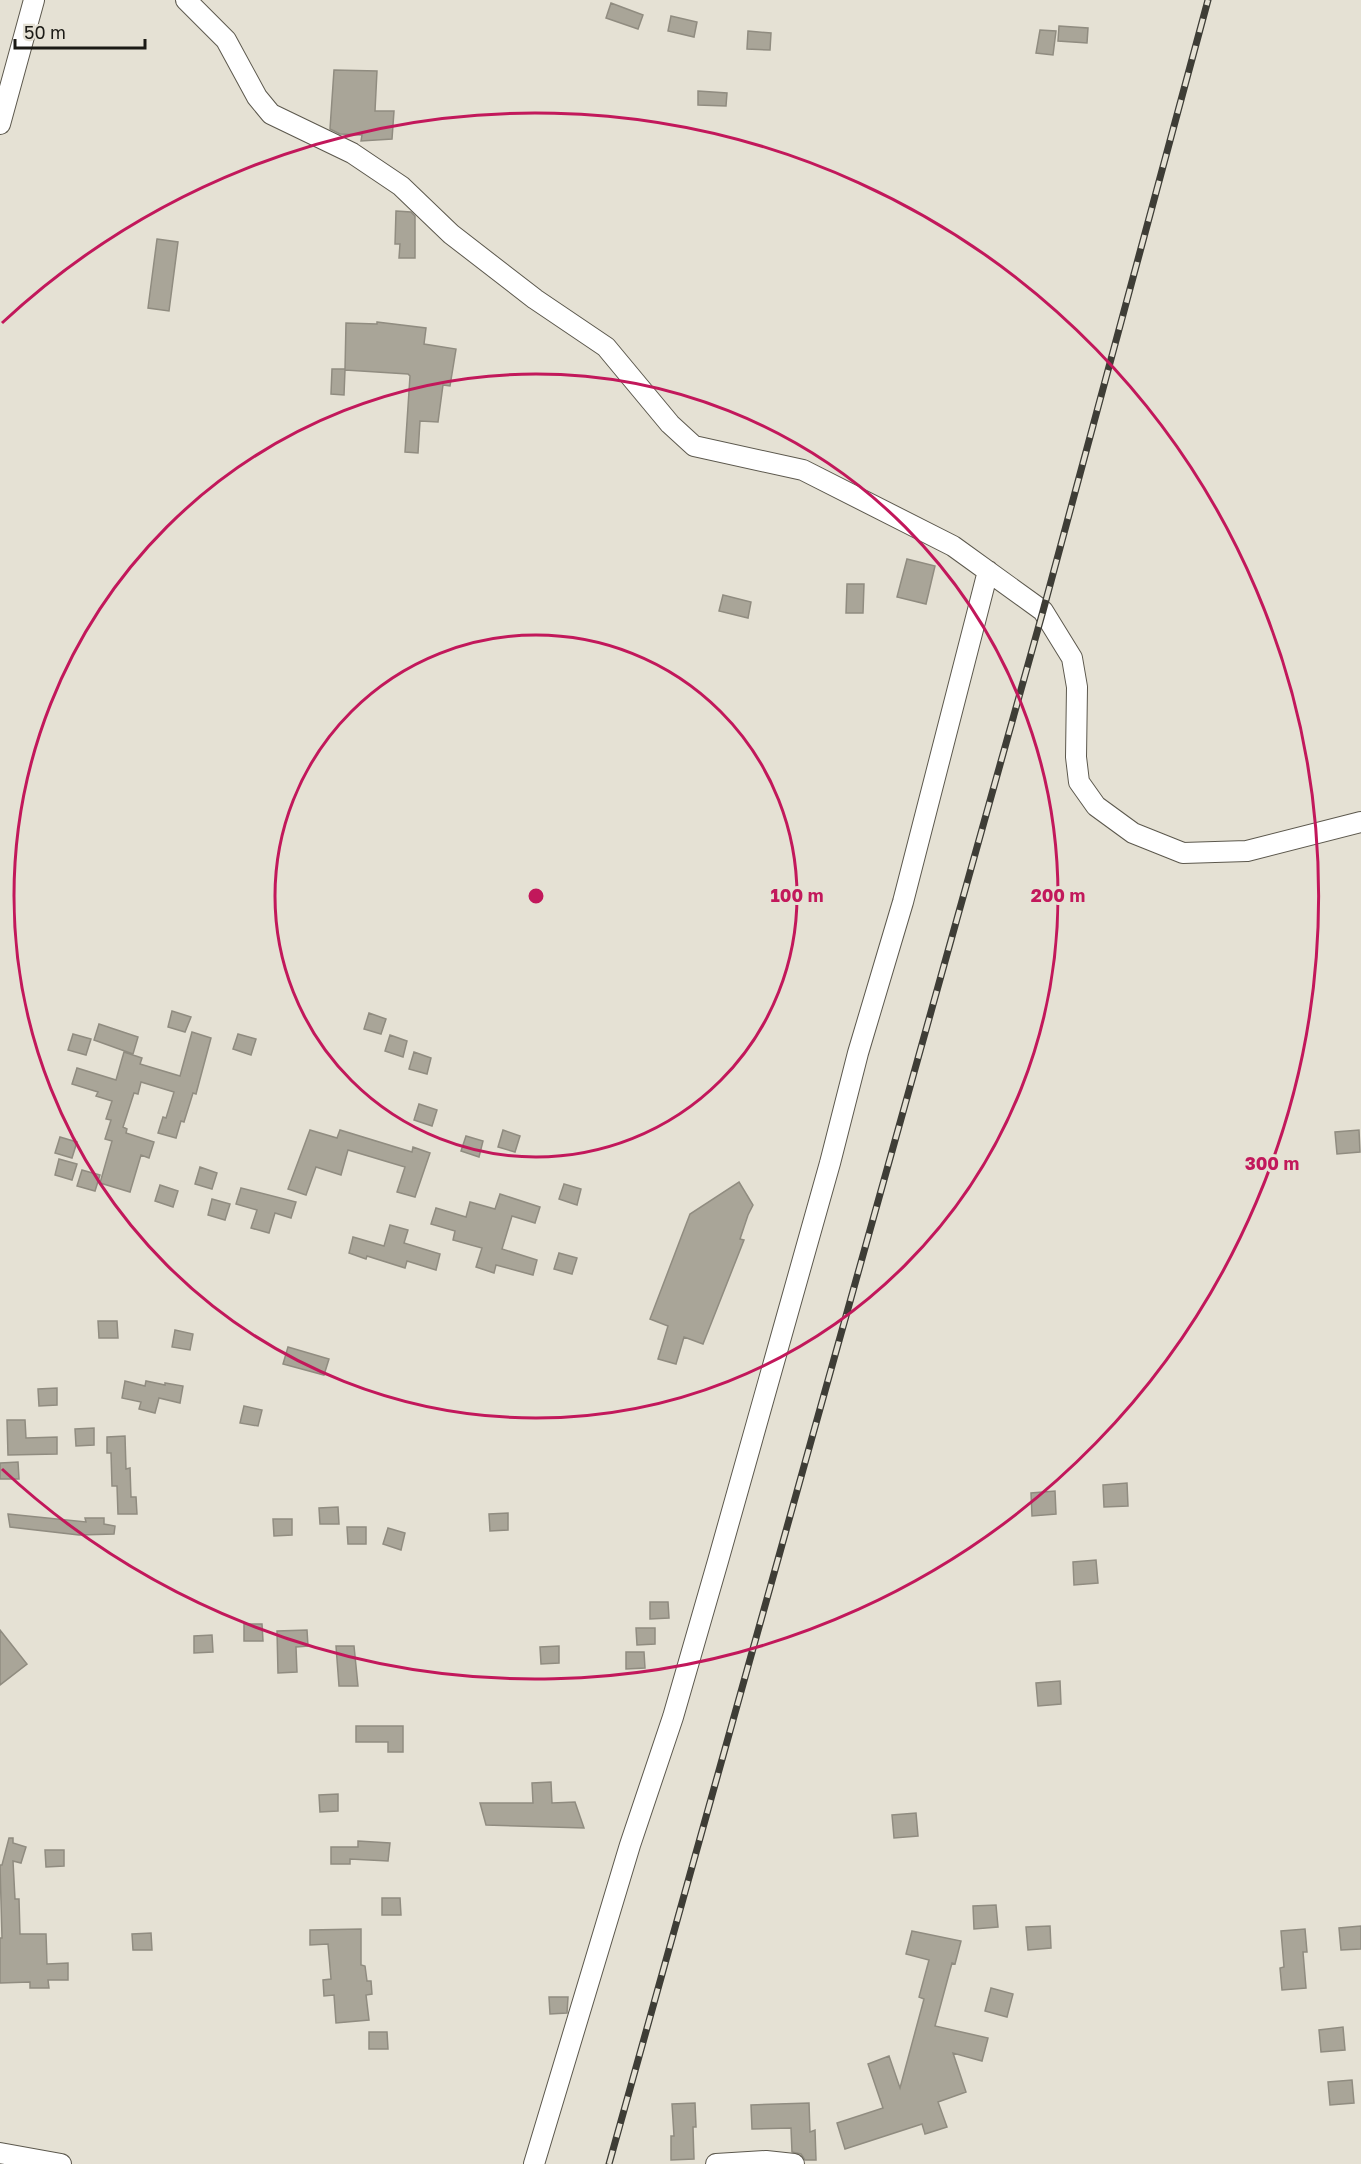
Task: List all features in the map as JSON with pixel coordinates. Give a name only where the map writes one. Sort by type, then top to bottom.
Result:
[{"type":"street","points":[[0,123],[34,0]]},
{"type":"street","points":[[186,0],[226,40],[257,97],[272,114],[352,153],[401,186],[451,234],[535,299],[606,347],[670,424],[694,446],[803,470],[953,546],[1043,611],[1072,658],[1077,687],[1076,757],[1079,782],[1096,806],[1133,833],[1183,853],[1247,851],[1361,822]]},
{"type":"street","points":[[534,2164],[630,1845],[673,1717],[718,1562],[830,1163],[858,1053],[903,902],[988,571]]},
{"type":"street","points":[[0,2152],[61,2164]]},
{"type":"street","points":[[716,2164],[766,2161],[794,2164]]},
{"type":"building","points":[[611,3],[643,15],[638,29],[606,18]]},
{"type":"building","points":[[671,16],[697,22],[694,37],[668,31]]},
{"type":"building","points":[[1059,26],[1088,28],[1087,43],[1058,41]]},
{"type":"building","points":[[1040,30],[1056,31],[1053,55],[1036,53]]},
{"type":"building","points":[[748,31],[771,33],[770,50],[747,49]]},
{"type":"building","points":[[334,70],[377,71],[375,111],[394,111],[392,139],[361,141],[362,135],[340,134],[330,129]]},
{"type":"building","points":[[698,91],[727,93],[726,106],[698,105]]},
{"type":"building","points":[[396,211],[411,212],[415,216],[415,258],[399,258],[400,244],[395,244]]},
{"type":"building","points":[[157,239],[178,242],[169,311],[148,308]]},
{"type":"building","points":[[377,322],[426,328],[424,344],[456,349],[450,386],[443,385],[438,422],[420,421],[418,453],[405,452],[410,376],[408,374],[345,370],[344,395],[331,394],[332,369],[345,369],[346,323],[377,324]]},
{"type":"building","points":[[907,559],[935,566],[926,604],[897,597]]},
{"type":"building","points":[[847,584],[864,584],[863,613],[846,613]]},
{"type":"building","points":[[723,595],[751,602],[748,618],[719,611]]},
{"type":"building","points":[[172,1011],[191,1017],[185,1032],[168,1027]]},
{"type":"building","points":[[369,1013],[386,1019],[381,1034],[364,1029]]},
{"type":"building","points":[[99,1024],[138,1037],[133,1054],[94,1040]]},
{"type":"building","points":[[192,1032],[211,1038],[196,1094],[193,1093],[184,1122],[181,1121],[176,1138],[158,1133],[163,1117],[166,1118],[174,1092],[141,1082],[138,1094],[134,1093],[123,1127],[127,1129],[126,1133],[154,1142],[149,1158],[141,1155],[130,1192],[100,1183],[112,1141],[105,1139],[111,1120],[106,1119],[112,1101],[96,1096],[98,1092],[72,1084],[77,1068],[116,1080],[124,1052],[142,1058],[140,1064],[180,1076]]},
{"type":"building","points":[[73,1034],[91,1039],[86,1055],[68,1050]]},
{"type":"building","points":[[238,1034],[256,1039],[251,1055],[233,1049]]},
{"type":"building","points":[[390,1035],[407,1041],[403,1057],[385,1051]]},
{"type":"building","points":[[414,1052],[431,1058],[427,1074],[409,1069]]},
{"type":"building","points":[[419,1104],[437,1110],[432,1126],[414,1120]]},
{"type":"building","points":[[310,1130],[337,1138],[340,1130],[412,1152],[413,1147],[430,1153],[415,1197],[397,1192],[405,1167],[348,1150],[341,1175],[316,1167],[306,1195],[288,1189]]},
{"type":"building","points":[[503,1130],[520,1136],[515,1152],[498,1147]]},
{"type":"building","points":[[1359,1130],[1360,1152],[1337,1154],[1335,1132]]},
{"type":"building","points":[[466,1136],[483,1141],[479,1157],[461,1151]]},
{"type":"building","points":[[60,1137],[77,1142],[72,1158],[55,1153]]},
{"type":"building","points":[[59,1159],[77,1164],[72,1180],[55,1175]]},
{"type":"building","points":[[200,1167],[217,1173],[212,1189],[195,1184]]},
{"type":"building","points":[[82,1170],[100,1175],[95,1191],[77,1186]]},
{"type":"building","points":[[739,1182],[753,1205],[740,1239],[744,1240],[703,1344],[684,1337],[676,1364],[658,1359],[668,1326],[650,1319],[690,1214]]},
{"type":"building","points":[[564,1184],[581,1189],[577,1205],[559,1199]]},
{"type":"building","points":[[160,1185],[178,1191],[173,1207],[155,1201]]},
{"type":"building","points":[[241,1188],[296,1202],[291,1218],[275,1213],[269,1233],[251,1228],[257,1210],[236,1204]]},
{"type":"building","points":[[500,1194],[540,1207],[535,1223],[512,1216],[502,1249],[537,1260],[533,1275],[496,1265],[494,1273],[476,1267],[482,1248],[453,1240],[455,1231],[431,1224],[436,1208],[466,1217],[470,1202],[495,1209]]},
{"type":"building","points":[[212,1199],[230,1204],[225,1220],[208,1215]]},
{"type":"building","points":[[390,1225],[408,1230],[404,1243],[440,1254],[436,1270],[407,1261],[405,1268],[349,1253],[353,1237],[384,1246]]},
{"type":"building","points":[[559,1253],[577,1258],[572,1274],[554,1269]]},
{"type":"building","points":[[98,1321],[117,1321],[118,1338],[99,1338]]},
{"type":"building","points":[[175,1330],[193,1334],[190,1350],[172,1347]]},
{"type":"building","points":[[288,1347],[329,1359],[324,1375],[283,1364]]},
{"type":"building","points":[[125,1381],[145,1386],[146,1381],[183,1386],[180,1403],[159,1398],[155,1413],[139,1409],[141,1402],[122,1398]]},
{"type":"building","points":[[57,1388],[57,1405],[39,1406],[38,1389]]},
{"type":"building","points":[[244,1406],[262,1410],[258,1426],[240,1423]]},
{"type":"building","points":[[7,1420],[25,1420],[26,1438],[57,1437],[57,1454],[8,1455]]},
{"type":"building","points":[[94,1428],[94,1445],[76,1446],[75,1429]]},
{"type":"building","points":[[125,1436],[126,1469],[130,1468],[131,1497],[136,1497],[137,1514],[118,1514],[117,1486],[112,1486],[111,1453],[107,1453],[107,1437]]},
{"type":"building","points":[[18,1462],[19,1479],[0,1479],[0,1463]]},
{"type":"building","points":[[1127,1483],[1128,1506],[1104,1507],[1103,1485]]},
{"type":"building","points":[[1055,1491],[1056,1514],[1032,1516],[1031,1493]]},
{"type":"building","points":[[338,1507],[339,1524],[320,1524],[319,1508]]},
{"type":"building","points":[[508,1513],[508,1530],[490,1531],[489,1514]]},
{"type":"building","points":[[8,1514],[86,1522],[85,1518],[104,1518],[104,1524],[115,1526],[114,1534],[79,1535],[10,1527]]},
{"type":"building","points":[[273,1519],[292,1519],[292,1535],[274,1536]]},
{"type":"building","points":[[347,1527],[366,1527],[366,1544],[348,1544]]},
{"type":"building","points":[[388,1528],[405,1533],[401,1550],[383,1544]]},
{"type":"building","points":[[1096,1560],[1098,1583],[1074,1585],[1073,1562]]},
{"type":"building","points":[[650,1602],[668,1602],[669,1618],[650,1619]]},
{"type":"building","points":[[244,1624],[262,1624],[263,1641],[244,1641]]},
{"type":"building","points":[[636,1628],[655,1628],[655,1644],[637,1645]]},
{"type":"building","points":[[0,1630],[27,1664],[0,1685]]},
{"type":"building","points":[[307,1630],[308,1646],[296,1647],[297,1672],[278,1673],[277,1631]]},
{"type":"building","points":[[212,1635],[213,1652],[194,1653],[194,1636]]},
{"type":"building","points":[[336,1646],[354,1646],[358,1686],[339,1686]]},
{"type":"building","points":[[559,1646],[559,1663],[541,1664],[540,1647]]},
{"type":"building","points":[[626,1652],[644,1652],[645,1668],[626,1669]]},
{"type":"building","points":[[1060,1681],[1061,1704],[1038,1706],[1036,1683]]},
{"type":"building","points":[[356,1726],[403,1726],[403,1752],[388,1752],[388,1742],[356,1742]]},
{"type":"building","points":[[551,1782],[552,1803],[575,1802],[584,1828],[486,1825],[480,1803],[533,1803],[532,1783]]},
{"type":"building","points":[[338,1794],[338,1811],[320,1812],[319,1795]]},
{"type":"building","points":[[916,1813],[918,1836],[894,1838],[892,1815]]},
{"type":"building","points":[[9,1838],[13,1838],[13,1843],[26,1847],[21,1863],[13,1861],[15,1899],[19,1899],[20,1934],[46,1934],[47,1964],[68,1963],[68,1980],[48,1980],[49,1988],[30,1988],[30,1982],[0,1983],[0,1938],[2,1938],[0,1865],[2,1865]]},
{"type":"building","points":[[358,1841],[390,1843],[388,1861],[350,1859],[350,1864],[331,1864],[331,1847],[358,1847]]},
{"type":"building","points":[[45,1850],[64,1850],[64,1866],[46,1867]]},
{"type":"building","points":[[382,1898],[400,1898],[401,1915],[382,1915]]},
{"type":"building","points":[[996,1905],[998,1927],[974,1929],[973,1906]]},
{"type":"building","points":[[1050,1926],[1051,1948],[1028,1950],[1026,1927]]},
{"type":"building","points":[[1361,1926],[1361,1949],[1341,1950],[1339,1928]]},
{"type":"building","points":[[361,1929],[361,1965],[365,1966],[367,1981],[371,1981],[372,1994],[366,1995],[369,2020],[336,2023],[334,1995],[324,1996],[323,1980],[331,1979],[328,1944],[310,1945],[310,1930]]},
{"type":"building","points":[[1305,1929],[1307,1952],[1303,1952],[1306,1988],[1282,1990],[1280,1968],[1284,1967],[1281,1931]]},
{"type":"building","points":[[912,1931],[961,1941],[955,1964],[952,1963],[935,2026],[988,2038],[982,2061],[953,2053],[966,2092],[938,2102],[947,2127],[925,2134],[922,2124],[845,2149],[837,2123],[883,2108],[868,2064],[889,2056],[900,2088],[924,1999],[919,1997],[929,1960],[906,1954]]},
{"type":"building","points":[[151,1933],[152,1950],[133,1950],[132,1934]]},
{"type":"building","points":[[991,1988],[1013,1994],[1007,2017],[985,2011]]},
{"type":"building","points":[[549,1997],[568,1997],[567,2013],[550,2014]]},
{"type":"building","points":[[1343,2027],[1345,2050],[1321,2052],[1319,2030]]},
{"type":"building","points":[[369,2032],[387,2032],[388,2049],[369,2049]]},
{"type":"building","points":[[1352,2080],[1354,2103],[1330,2105],[1328,2082]]},
{"type":"building","points":[[695,2103],[694,2159],[671,2160],[671,2136],[674,2136],[672,2104]]},
{"type":"building","points":[[809,2103],[810,2132],[815,2130],[816,2160],[805,2160],[801,2154],[792,2152],[791,2128],[752,2129],[751,2105]]},
{"type":"railway","points":[[609,2164],[1043,611],[1208,0]]}]
